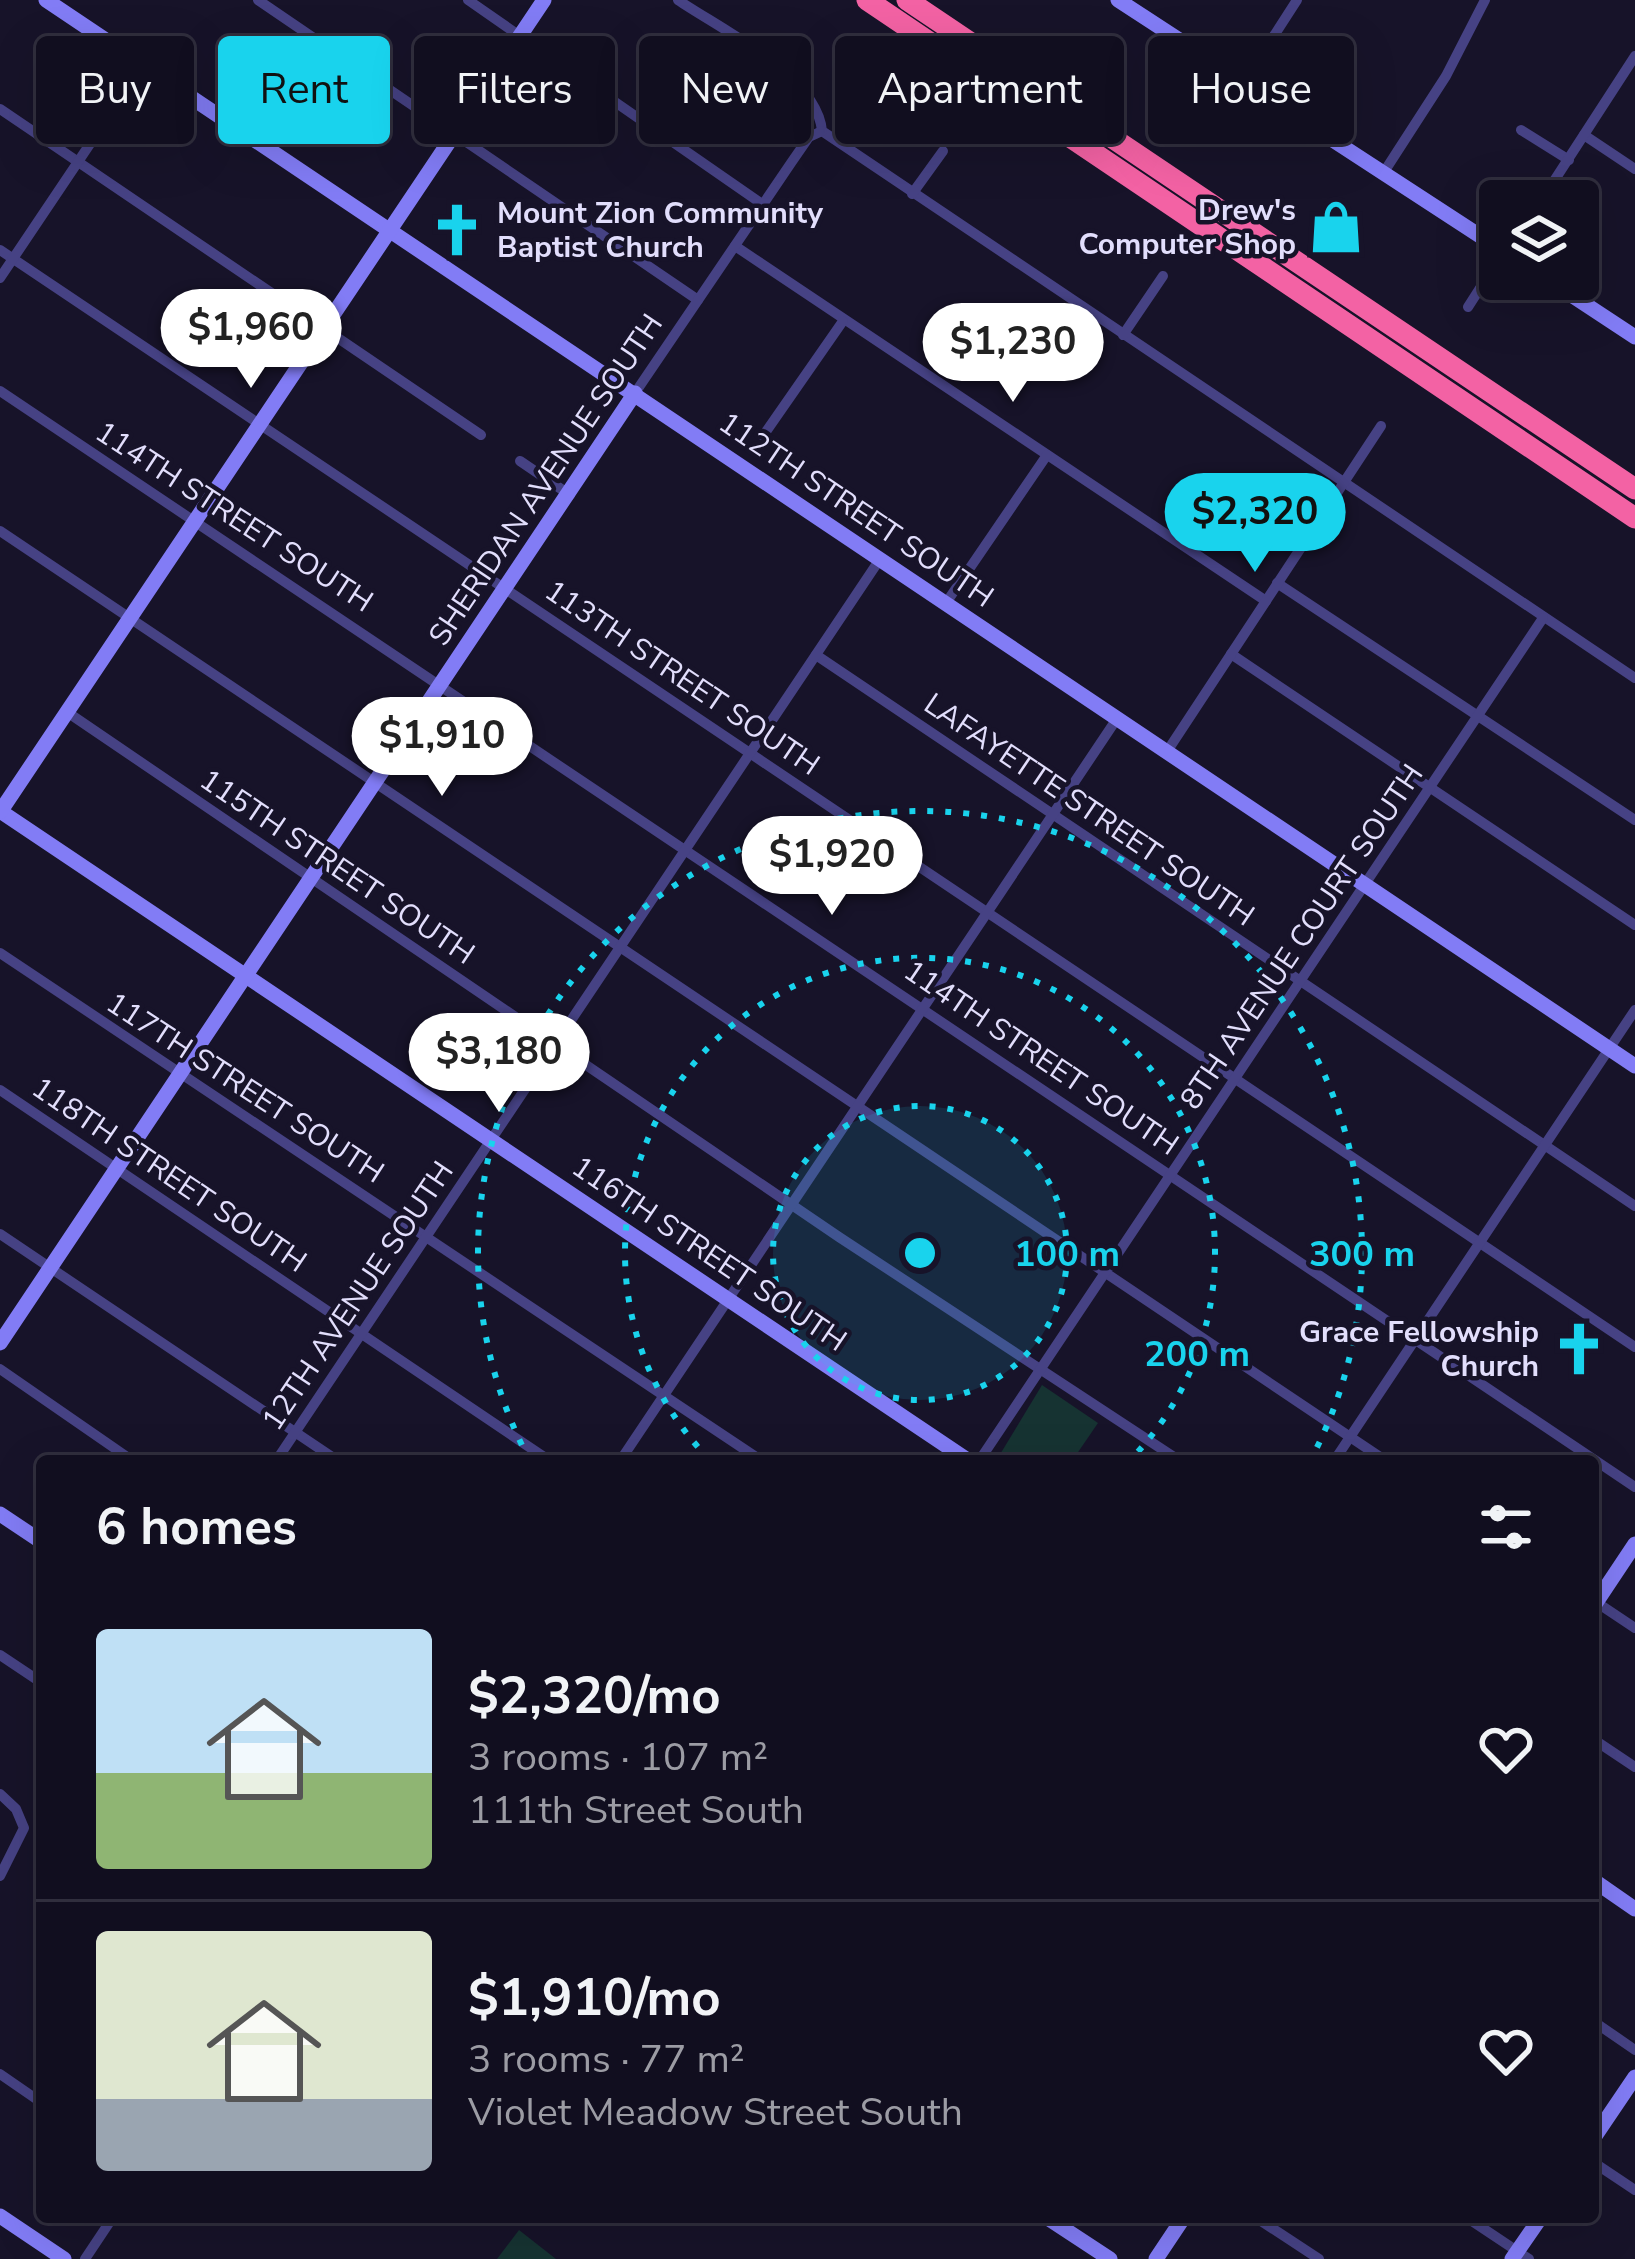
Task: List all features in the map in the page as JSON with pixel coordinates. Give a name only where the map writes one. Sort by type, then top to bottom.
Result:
[{"type":"highway","points":[[867,0],[1635,518]]},
{"type":"highway","points":[[907,0],[1635,489]]},
{"type":"street","name":"112TH STREET SOUTH","points":[[46,0],[100,36]]},
{"type":"street","points":[[258,0],[414,107]]},
{"type":"street","points":[[468,0],[762,204]]},
{"type":"street","points":[[521,35],[544,0]]},
{"type":"street","points":[[678,0],[801,85],[818,105],[822,131],[1635,678]]},
{"type":"street","points":[[1275,36],[1298,0]]},
{"type":"street","points":[[1384,172],[1446,76],[1485,0]]},
{"type":"street","points":[[1124,2],[1174,36]]},
{"type":"street","points":[[1555,180],[1635,56]]},
{"type":"street","name":"112TH STREET SOUTH","points":[[194,99],[1635,1066]]},
{"type":"street","points":[[0,109],[481,435]]},
{"type":"street","points":[[1521,130],[1569,160]]},
{"type":"street","name":"SHERIDAN AVENUE SOUTH","points":[[0,1343],[762,204],[809,137],[822,131]]},
{"type":"street","points":[[1584,135],[1635,169]]},
{"type":"street","points":[[0,278],[90,144]]},
{"type":"street","points":[[0,811],[447,144]]},
{"type":"street","points":[[469,144],[698,300]]},
{"type":"street","points":[[1340,144],[1479,238]]},
{"type":"street","points":[[912,194],[943,151]]},
{"type":"street","points":[[735,246],[1266,601]]},
{"type":"street","name":"113TH STREET SOUTH","points":[[0,250],[1635,1347]]},
{"type":"street","points":[[1124,335],[1163,276]]},
{"type":"street","points":[[1468,307],[1479,288]]},
{"type":"street","points":[[1578,300],[1635,337]]},
{"type":"street","points":[[763,436],[843,321]]},
{"type":"street","name":"114TH STREET SOUTH","points":[[0,392],[1588,1455]]},
{"type":"street","points":[[1168,750],[1381,426]]},
{"type":"street","points":[[946,603],[1046,455]]},
{"type":"street","points":[[520,460],[570,495]]},
{"type":"street","points":[[0,531],[1377,1455]]},
{"type":"street","name":"12TH AVENUE SOUTH","points":[[280,1455],[880,560]]},
{"type":"street","points":[[1277,583],[1635,820]]},
{"type":"street","name":"8TH AVENUE COURT SOUTH","points":[[983,1455],[1543,618]]},
{"type":"street","points":[[1231,654],[1635,925]]},
{"type":"street","name":"LAFAYETTE STREET SOUTH","points":[[817,655],[1635,1206]]},
{"type":"street","name":"115TH STREET SOUTH","points":[[67,712],[1171,1455]]},
{"type":"street","points":[[624,1455],[1118,717]]},
{"type":"street","name":"116TH STREET SOUTH","points":[[0,811],[960,1455]]},
{"type":"street","name":"117TH STREET SOUTH","points":[[0,953],[753,1455]]},
{"type":"street","points":[[1338,1455],[1635,1010]]},
{"type":"street","name":"118TH STREET SOUTH","points":[[0,1090],[541,1455]]},
{"type":"street","points":[[0,1234],[329,1455]]},
{"type":"street","points":[[0,1369],[124,1455]]},
{"type":"street","name":"114TH STREET SOUTH","points":[[1599,1463],[1635,1487]]},
{"type":"street","points":[[0,1514],[36,1538]]},
{"type":"street","points":[[1599,1596],[1635,1544]]},
{"type":"street","points":[[1599,1606],[1635,1628]]},
{"type":"street","points":[[0,1655],[36,1679]]},
{"type":"street","points":[[1599,1743],[1635,1767]]},
{"type":"street","points":[[0,1794],[21,1816],[23,1836],[0,1876]]},
{"type":"street","points":[[1599,1884],[1635,1909]]},
{"type":"street","points":[[1599,2025],[1635,2050]]},
{"type":"street","points":[[0,2074],[36,2099]]},
{"type":"street","points":[[1599,2130],[1635,2077]]},
{"type":"street","points":[[1599,2166],[1635,2190]]},
{"type":"street","points":[[0,2216],[64,2259]]},
{"type":"street","points":[[85,2259],[109,2223]]},
{"type":"street","points":[[1055,2223],[1110,2259]]},
{"type":"street","points":[[1156,2259],[1180,2223]]},
{"type":"street","points":[[1264,2223],[1318,2259]]},
{"type":"street","points":[[1474,2223],[1520,2256],[1537,2223]]},
{"type":"green space","points":[[1042,1385],[1098,1423],[1076,1455],[1000,1455]]},
{"type":"green space","points":[[519,2230],[556,2259],[497,2259]]},
{"type":"place","name":"Drew's Computer Shop","points":[[1336,227]]},
{"type":"place","name":"Mount Zion Community Baptist Church","points":[[457,230]]},
{"type":"place","name":"Grace Fellowship Church","points":[[1579,1349]]}]
